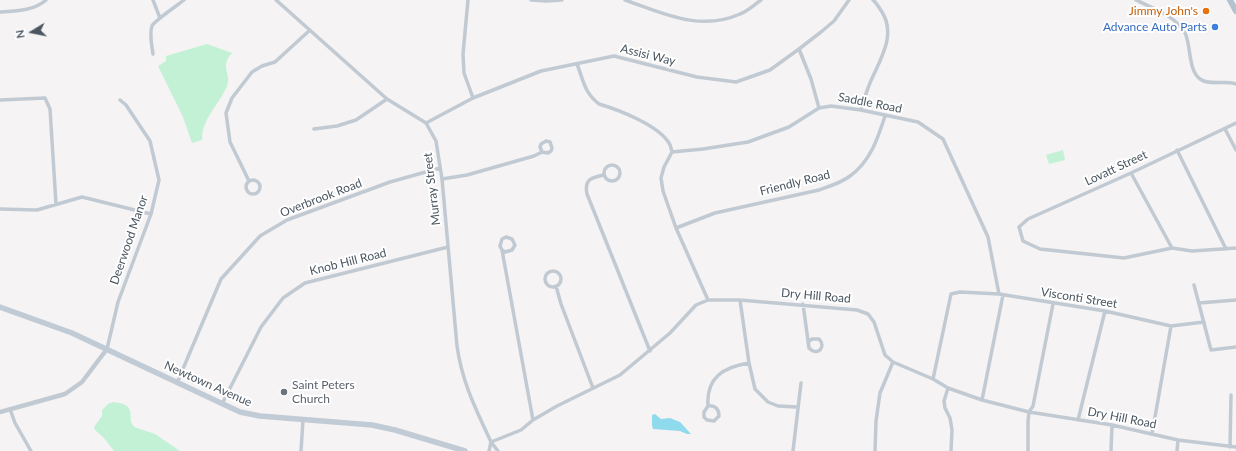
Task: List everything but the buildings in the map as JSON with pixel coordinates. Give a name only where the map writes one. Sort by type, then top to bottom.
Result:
[{"type":"main road","points":[[1230,0],[1236,11]]},
{"type":"main road","name":"Newtown Avenue","points":[[0,307],[72,333],[222,404],[248,414],[372,425],[395,430],[465,451]]},
{"type":"street","points":[[0,12],[25,10],[46,0]]},
{"type":"street","points":[[153,0],[160,18]]},
{"type":"street","points":[[153,54],[151,38],[152,26],[184,0]]},
{"type":"street","name":"Murray Street","points":[[276,0],[387,99],[426,123],[436,140],[442,179],[459,366],[468,391],[491,442],[498,451]]},
{"type":"street","points":[[468,0],[463,54],[464,73],[473,98]]},
{"type":"street","points":[[531,0],[562,0]]},
{"type":"street","points":[[625,0],[682,20],[699,22],[714,21],[742,14],[761,0]]},
{"type":"street","name":"Assisi Way","points":[[426,123],[473,98],[541,71],[614,56],[697,77],[736,82],[770,70],[799,49],[834,21],[849,0]]},
{"type":"street","points":[[861,110],[869,85],[882,57],[888,32],[885,17],[876,2],[873,0]]},
{"type":"street","points":[[1136,0],[1167,16],[1185,33],[1194,70],[1199,78],[1207,82],[1224,81],[1236,84]]},
{"type":"street","points":[[249,181],[230,142],[226,113],[232,98],[252,72],[262,66],[275,62],[310,30]]},
{"type":"street","points":[[799,49],[811,80],[819,108]]},
{"type":"street","points":[[489,451],[491,442],[521,430],[533,420],[557,406],[620,375],[670,334],[696,305],[708,300],[676,228],[663,191],[661,178],[664,167],[672,152],[670,144],[662,134],[651,126],[599,104],[594,100],[588,94],[577,64]]},
{"type":"street","points":[[0,100],[46,98],[50,109],[56,204]]},
{"type":"street","points":[[314,129],[337,126],[356,120],[387,99]]},
{"type":"street","name":"Deerwood Manor","points":[[107,349],[118,302],[151,214],[159,180],[150,141],[126,105],[120,100]]},
{"type":"street","name":"Saddle Road","points":[[672,152],[748,142],[789,127],[819,108],[831,106],[861,110],[918,122],[943,139],[988,237],[999,294]]},
{"type":"street","name":"Friendly Road","points":[[676,228],[715,213],[819,190],[850,177],[870,154],[886,116]]},
{"type":"street","name":"Lovatt Street","points":[[1172,248],[1124,258],[1040,249],[1023,240],[1019,227],[1028,219],[1236,123]]},
{"type":"street","points":[[1225,128],[1236,150]]},
{"type":"street","points":[[1177,150],[1226,249]]},
{"type":"street","points":[[442,179],[467,175],[534,156],[542,152]]},
{"type":"street","points":[[615,166],[619,169],[619,178],[612,182],[606,179],[604,175],[604,170],[607,167],[615,166]]},
{"type":"street","name":"Overbrook Road","points":[[177,383],[221,279],[260,236],[287,220],[390,182],[440,168]]},
{"type":"street","points":[[1131,172],[1172,248],[1192,251],[1236,248]]},
{"type":"street","points":[[604,175],[589,179],[586,184],[586,194],[650,351]]},
{"type":"street","points":[[254,180],[258,182],[260,188],[257,193],[252,194],[247,191],[246,186],[249,181],[254,180]]},
{"type":"street","points":[[0,210],[37,210],[82,197],[151,214]]},
{"type":"street","points":[[502,250],[505,252],[512,250],[515,245],[512,239],[506,237],[502,239],[500,246],[502,250],[533,420]]},
{"type":"street","name":"Knob Hill Road","points":[[222,404],[261,327],[283,298],[305,283],[448,247]]},
{"type":"street","points":[[556,286],[549,285],[546,282],[546,277],[550,272],[556,272],[560,276],[559,283],[556,286],[561,304],[593,388]]},
{"type":"street","points":[[1194,285],[1211,350],[1236,348]]},
{"type":"street","name":"Visconti Street","points":[[933,379],[951,294],[960,292],[999,294],[1105,311],[1171,326],[1204,322]]},
{"type":"street","points":[[982,400],[1003,295]]},
{"type":"street","name":"Dry Hill Road","points":[[708,300],[740,300],[803,304],[857,310],[868,314],[874,322],[885,355],[893,362],[933,379],[948,388],[982,400],[1029,412],[1112,425],[1178,440],[1236,447]]},
{"type":"street","points":[[740,300],[748,363],[755,389],[768,402],[778,406],[798,407]]},
{"type":"street","points":[[1198,303],[1236,300]]},
{"type":"street","points":[[803,304],[808,342],[809,348],[812,351],[817,352],[822,347],[819,339],[812,339],[808,342]]},
{"type":"street","points":[[1028,451],[1029,412],[1033,406],[1054,304]]},
{"type":"street","points":[[1078,420],[1105,311]]},
{"type":"street","points":[[1152,434],[1171,326]]},
{"type":"street","points":[[0,412],[59,396],[73,389],[82,382],[107,349]]},
{"type":"street","points":[[875,451],[876,421],[880,393],[893,362]]},
{"type":"street","points":[[708,406],[712,406],[719,411],[719,416],[714,421],[707,420],[704,416],[704,412],[708,406],[709,390],[716,377],[727,368],[748,363]]},
{"type":"street","points":[[793,451],[801,383]]},
{"type":"street","points":[[948,388],[944,401],[945,408],[950,418],[952,430],[951,451]]},
{"type":"street","points":[[1230,447],[1231,395]]},
{"type":"street","points":[[10,409],[15,423],[31,451]]},
{"type":"street","points":[[301,451],[303,420]]},
{"type":"street","points":[[1111,451],[1112,425]]},
{"type":"street","points":[[1177,451],[1178,440]]},
{"type":"green space","points":[[207,44],[232,53],[226,62],[228,82],[224,93],[208,118],[202,140],[192,143],[183,117],[158,66],[166,61],[166,56]]},
{"type":"green space","points":[[1063,150],[1065,160],[1049,164],[1046,155]]},
{"type":"green space","points":[[113,402],[126,405],[128,407],[130,410],[131,422],[134,427],[155,434],[180,451],[114,451],[94,427],[102,416],[102,410],[108,404]]},
{"type":"water","points":[[655,414],[661,419],[670,418],[680,422],[691,434],[680,431],[653,429],[652,415]]},
{"type":"place","name":"Jimmy John's","points":[[1206,11]]},
{"type":"place","name":"Advance Auto Parts","points":[[1215,27]]},
{"type":"place","name":"Saint Peters Church","points":[[284,392]]}]
